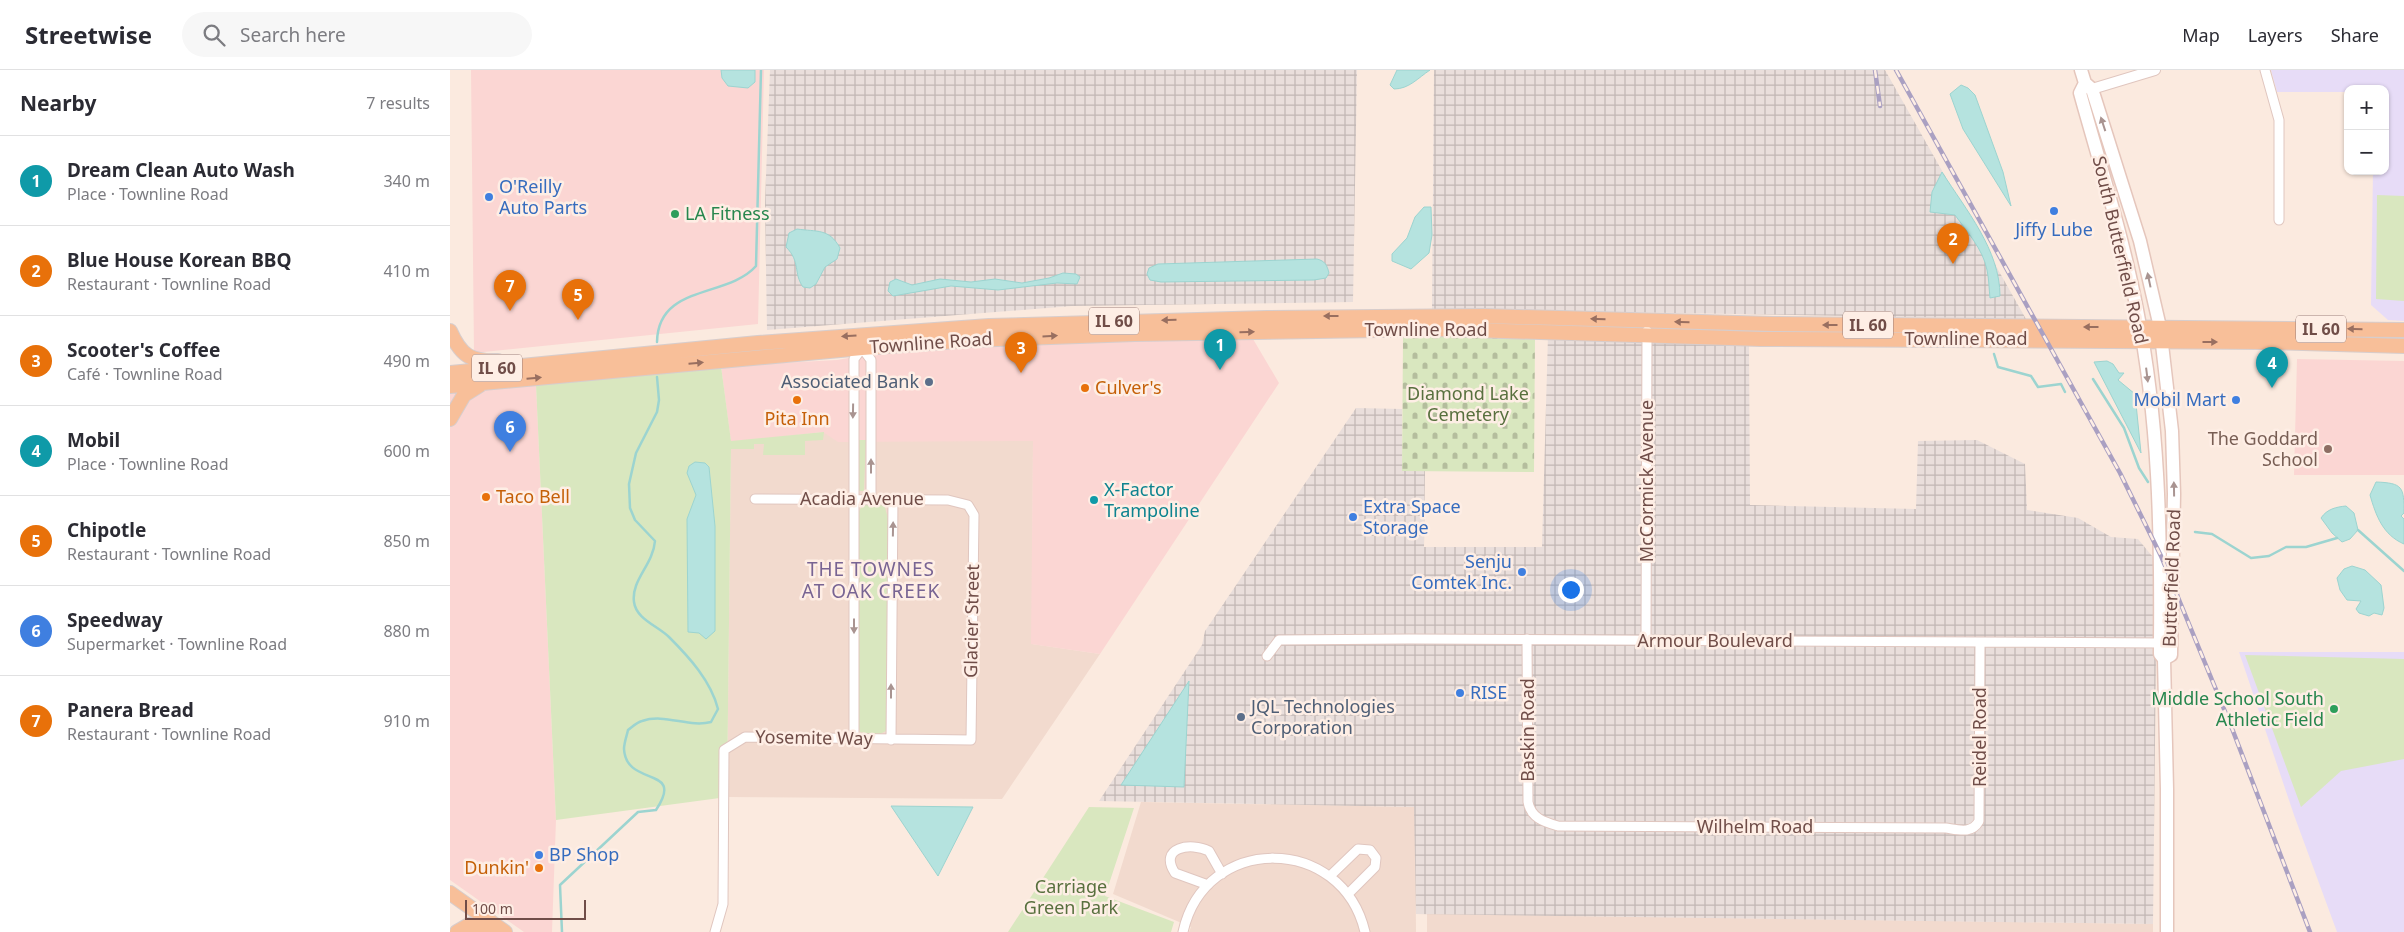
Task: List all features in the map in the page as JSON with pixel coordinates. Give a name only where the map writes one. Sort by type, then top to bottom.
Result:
[{"type":"main road","name":"South Butterfield Road","points":[[2081,70],[2140,241],[2161,334]]},
{"type":"main road","name":"South Butterfield Road","points":[[2088,86],[2080,93],[2113,211],[2141,334],[2155,443],[2165,643]]},
{"type":"main road","name":"Townline Road","points":[[450,373],[758,343],[1050,322],[1442,316],[1647,328]]},
{"type":"main road","name":"Townline Road","points":[[450,386],[862,348],[1067,336],[1355,330],[1647,328],[2141,334],[2404,330]]},
{"type":"main road","points":[[450,331],[461,351],[472,359],[482,362],[516,360],[543,364]]},
{"type":"main road","name":"Townline Road","points":[[2161,334],[2400,348]]},
{"type":"main road","name":"Butterfield Road","points":[[2161,334],[2172,431],[2174,494],[2165,643],[2171,655],[2164,659],[2167,784],[2166,932]]},
{"type":"main road","points":[[450,419],[464,395],[486,383]]},
{"type":"main road","points":[[450,893],[502,930]]},
{"type":"main road","points":[[457,932],[469,925],[502,930]]},
{"type":"street","points":[[2088,86],[2155,70]]},
{"type":"street","points":[[2265,70],[2279,120],[2279,220]]},
{"type":"street","name":"McCormick Avenue","points":[[1646,640],[1647,328]]},
{"type":"street","points":[[854,739],[854,359],[862,348],[870,360],[871,499]]},
{"type":"street","name":"Acadia Avenue","points":[[755,498],[948,500],[968,504]]},
{"type":"street","points":[[891,740],[893,500]]},
{"type":"street","name":"Glacier Street","points":[[968,504],[974,515],[971,740]]},
{"type":"street","name":"Armour Boulevard","points":[[1267,656],[1279,640],[1528,639],[2165,643]]},
{"type":"street","name":"Baskin Road","points":[[1528,639],[1528,802],[1529,808],[1538,818]]},
{"type":"street","name":"Reidel Road","points":[[1974,828],[1980,821],[1980,643]]},
{"type":"street","name":"Yosemite Way","points":[[715,932],[723,904],[724,750],[745,737],[971,740]]},
{"type":"street","name":"Wilhelm Road","points":[[1538,818],[1543,822],[1558,826],[1936,828],[1967,831],[1974,828]]},
{"type":"street","points":[[1208,885],[1175,873],[1171,863],[1173,853],[1177,849],[1187,846],[1209,851],[1222,874]]},
{"type":"street","points":[[1330,876],[1358,849],[1367,848],[1374,854],[1375,866],[1348,894]]},
{"type":"street","points":[[1183,932],[1192,906],[1208,885],[1222,874],[1239,864],[1253,860],[1286,858],[1315,867],[1330,876],[1341,886],[1348,894],[1363,920],[1366,932]]},
{"type":"shaded area","points":[[471,70],[764,70],[758,324],[474,353]]},
{"type":"shaded area","points":[[770,70],[1357,70],[1353,302],[1072,306],[767,330],[765,203]]},
{"type":"shaded area","points":[[1434,70],[1885,70],[2026,319],[1432,309]]},
{"type":"shaded area","points":[[2271,70],[2404,70],[2404,321],[2388,320],[2371,305],[2373,175],[2389,175],[2389,85],[2344,85],[2344,92],[2277,92]]},
{"type":"shaded area","points":[[1548,335],[1749,344],[1750,505],[1916,509],[1918,441],[1977,440],[2025,464],[2027,510],[2078,518],[2111,537],[2138,539],[2157,562],[2153,924],[1416,914],[1414,807],[1099,801],[1202,645],[1205,631],[1356,408],[1402,409],[1402,471],[1425,471],[1424,547],[1542,547]]},
{"type":"shaded area","points":[[1253,339],[1279,383],[1100,654],[1031,644],[1033,441],[838,442],[823,432],[731,442],[721,366],[837,360],[889,351],[993,343]]},
{"type":"shaded area","points":[[2297,359],[2404,361],[2404,475],[2294,475]]},
{"type":"shaded area","points":[[536,385],[556,820],[552,932],[524,932],[450,880],[450,393]]},
{"type":"shaded area","name":"THE TOWNES AT OAK CREEK","points":[[824,432],[1033,441],[1032,644],[1100,654],[1002,799],[727,797],[731,442]]},
{"type":"shaded area","points":[[2239,652],[2404,652],[2404,932],[2337,932],[2294,815]]},
{"type":"shaded area","points":[[1141,802],[1415,807],[1416,932],[1189,932],[1191,927],[1113,894]]},
{"type":"shaded area","points":[[1427,914],[2153,924],[2153,932],[1427,932]]},
{"type":"green space","points":[[2377,195],[2404,196],[2404,301],[2376,299]]},
{"type":"green space","name":"Diamond Lake Cemetery","points":[[1403,337],[1535,337],[1534,472],[1402,471]]},
{"type":"green space","points":[[721,366],[731,441],[824,432],[823,440],[805,441],[805,455],[763,455],[764,444],[754,444],[754,449],[731,449],[727,797],[556,820],[536,385]]},
{"type":"green space","points":[[858,440],[866,440],[864,491],[857,491]]},
{"type":"green space","points":[[863,504],[884,504],[889,522],[888,723],[886,731],[878,735],[860,732],[857,721],[858,513]]},
{"type":"green space","name":"Middle School South Athletic Field","points":[[2245,655],[2404,659],[2404,759],[2341,771],[2301,807]]},
{"type":"green space","name":"Carriage Green Park","points":[[1089,807],[1134,808],[1105,896],[1174,922],[1171,932],[1008,932]]},
{"type":"water","points":[[721,70],[755,70],[755,82],[748,88],[728,86],[722,78]]},
{"type":"water","points":[[1397,70],[1430,70],[1409,85],[1394,89],[1390,85]]},
{"type":"water","points":[[1961,85],[1968,88],[1975,95],[2003,172],[2011,206],[1963,129],[1950,94]]},
{"type":"water","points":[[1942,172],[1971,216],[1988,247],[1998,279],[2000,296],[1990,298],[1985,262],[1974,241],[1955,215],[1930,212],[1932,192]]},
{"type":"water","points":[[1424,207],[1431,207],[1432,235],[1429,253],[1411,269],[1392,261],[1392,254],[1407,238],[1415,217]]},
{"type":"water","points":[[797,229],[827,234],[840,248],[837,259],[825,267],[816,284],[810,288],[803,287],[800,282],[794,258],[786,247],[789,233]]},
{"type":"water","points":[[1317,259],[1324,262],[1326,266],[1329,273],[1326,278],[1314,280],[1161,282],[1150,280],[1147,274],[1149,268],[1158,264]]},
{"type":"water","points":[[1063,273],[1076,274],[1080,277],[1077,284],[1057,283],[998,290],[951,286],[893,296],[888,291],[890,282],[896,279],[912,285],[940,279],[971,282],[995,279],[1022,283],[1049,278]]},
{"type":"water","points":[[2107,361],[2113,364],[2119,373],[2124,373],[2118,380],[2135,394],[2141,453],[2094,362]]},
{"type":"water","points":[[695,462],[705,463],[709,467],[715,526],[715,631],[706,639],[699,633],[688,632],[687,519],[696,495],[687,473],[689,466]]},
{"type":"water","points":[[2376,482],[2397,485],[2402,492],[2404,513],[2401,516],[2404,519],[2404,544],[2391,536],[2381,524],[2370,495]]},
{"type":"water","points":[[2346,506],[2354,513],[2358,530],[2350,539],[2342,542],[2332,533],[2321,518],[2332,509]]},
{"type":"water","points":[[2352,566],[2365,570],[2381,585],[2384,608],[2382,615],[2374,613],[2369,616],[2359,613],[2356,609],[2361,601],[2347,600],[2340,590],[2337,578],[2344,569]]},
{"type":"water","points":[[1189,681],[1184,787],[1121,785]]},
{"type":"water","points":[[891,806],[973,807],[938,876]]},
{"type":"waterway","points":[[657,342],[660,323],[669,310],[681,301],[696,294],[744,276],[756,266],[761,70]]},
{"type":"waterway","points":[[1994,354],[1998,367],[2031,376],[2038,387],[2061,384],[2065,392]]},
{"type":"waterway","points":[[562,932],[560,885],[638,812],[656,810],[663,796],[664,787],[660,781],[634,769],[627,761],[624,749],[628,730],[638,722],[651,719],[668,719],[694,723],[711,722],[718,709],[705,679],[698,670],[669,637],[643,618],[634,602],[636,587],[650,558],[655,541],[635,520],[630,508],[629,484],[636,453],[657,412],[659,400],[657,377]]},
{"type":"waterway","points":[[2093,379],[2124,428],[2139,468],[2148,482]]},
{"type":"waterway","points":[[2358,530],[2404,571]]},
{"type":"waterway","points":[[2195,532],[2212,534],[2251,558],[2269,556],[2286,547],[2306,547],[2337,538]]},
{"type":"railway","points":[[1875,70],[1880,106]]},
{"type":"railway","points":[[1896,70],[2120,473],[2161,556],[2233,731],[2310,932]]},
{"type":"place","name":"O'Reilly Auto Parts","points":[[489,197]]},
{"type":"place","name":"Jiffy Lube","points":[[2054,211]]},
{"type":"place","name":"LA Fitness","points":[[675,214]]},
{"type":"place","name":"Blue House Korean BBQ","points":[[1953,264]]},
{"type":"place","name":"Panera Bread","points":[[510,311]]},
{"type":"place","name":"Chipotle","points":[[578,320]]},
{"type":"place","name":"Dream Clean Auto Wash","points":[[1220,370]]},
{"type":"place","name":"Scooter's Coffee","points":[[1021,373]]},
{"type":"place","name":"Associated Bank","points":[[929,382]]},
{"type":"place","name":"Culver's","points":[[1085,388]]},
{"type":"place","name":"Mobil","points":[[2272,388]]},
{"type":"place","name":"Pita Inn","points":[[797,400]]},
{"type":"place","name":"Mobil Mart","points":[[2236,400]]},
{"type":"place","name":"The Goddard School","points":[[2328,449]]},
{"type":"place","name":"Speedway","points":[[510,452]]},
{"type":"place","name":"Taco Bell","points":[[486,497]]},
{"type":"place","name":"X-Factor Trampoline","points":[[1094,500]]},
{"type":"place","name":"Extra Space Storage","points":[[1353,517]]},
{"type":"place","name":"Senju Comtek Inc.","points":[[1522,572]]},
{"type":"place","name":"RISE","points":[[1460,693]]},
{"type":"place","name":"Middle School South Athletic Field","points":[[2334,709]]},
{"type":"place","name":"JQL Technologies Corporation","points":[[1241,717]]},
{"type":"place","name":"BP Shop","points":[[539,855]]},
{"type":"place","name":"Dunkin'","points":[[539,868]]},
{"type":"district","name":"THE TOWNES AT OAK CREEK","points":[[871,580]]}]
